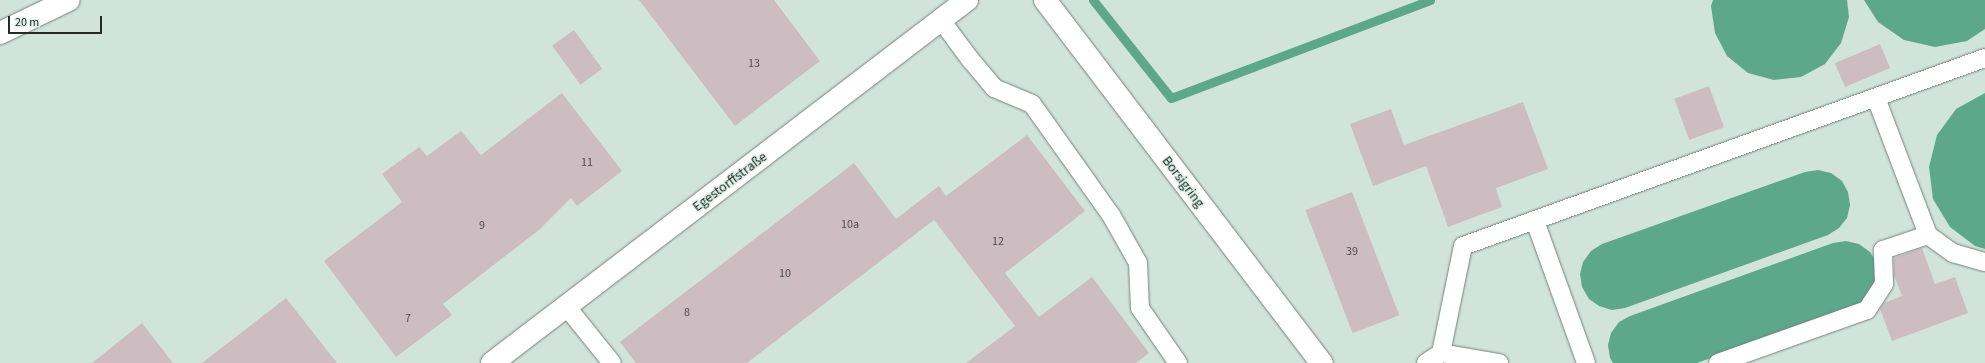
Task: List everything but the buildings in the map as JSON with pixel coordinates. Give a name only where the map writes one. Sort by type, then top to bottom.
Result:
[{"type":"street","points":[[0,33],[69,0]]},
{"type":"street","name":"Egestorffstraße","points":[[492,363],[967,0]]},
{"type":"street","name":"Borsigring","points":[[1045,0],[1322,363]]},
{"type":"lane","points":[[941,20],[994,88],[1032,104],[1111,215],[1138,263],[1140,308],[1178,363]]},
{"type":"lane","points":[[1441,353],[1463,246],[1985,58]]},
{"type":"lane","points":[[1876,98],[1928,235],[1953,253],[1985,262]]},
{"type":"lane","points":[[1535,221],[1586,363]]},
{"type":"lane","points":[[1718,363],[1867,310],[1884,284],[1883,250],[1928,235]]},
{"type":"lane","points":[[566,306],[612,363]]},
{"type":"lane","points":[[1426,363],[1441,353],[1499,363]]},
{"type":"shaded area","points":[[1713,0],[1847,0],[1849,17],[1841,43],[1825,64],[1801,77],[1774,80],[1748,73],[1727,56],[1715,33],[1711,6]]},
{"type":"shaded area","points":[[1864,0],[1985,0],[1985,29],[1967,41],[1935,47],[1904,40],[1878,22]]},
{"type":"shaded area","points":[[1985,93],[1985,249],[1975,246],[1950,227],[1933,199],[1929,167],[1937,135],[1956,109]]},
{"type":"shaded area","points":[[1818,170],[1831,173],[1842,181],[1848,192],[1850,205],[1847,218],[1839,228],[1828,235],[1625,308],[1612,310],[1599,306],[1589,299],[1582,287],[1580,274],[1583,262],[1591,251],[1602,244],[1805,172]]},
{"type":"shaded area","points":[[1846,241],[1859,244],[1870,252],[1877,263],[1878,276],[1867,300],[1856,306],[1697,363],[1613,363],[1610,358],[1608,345],[1611,333],[1619,322],[1630,316],[1833,243]]},
{"type":"waterway","points":[[1093,0],[1171,98],[1430,0]]}]
